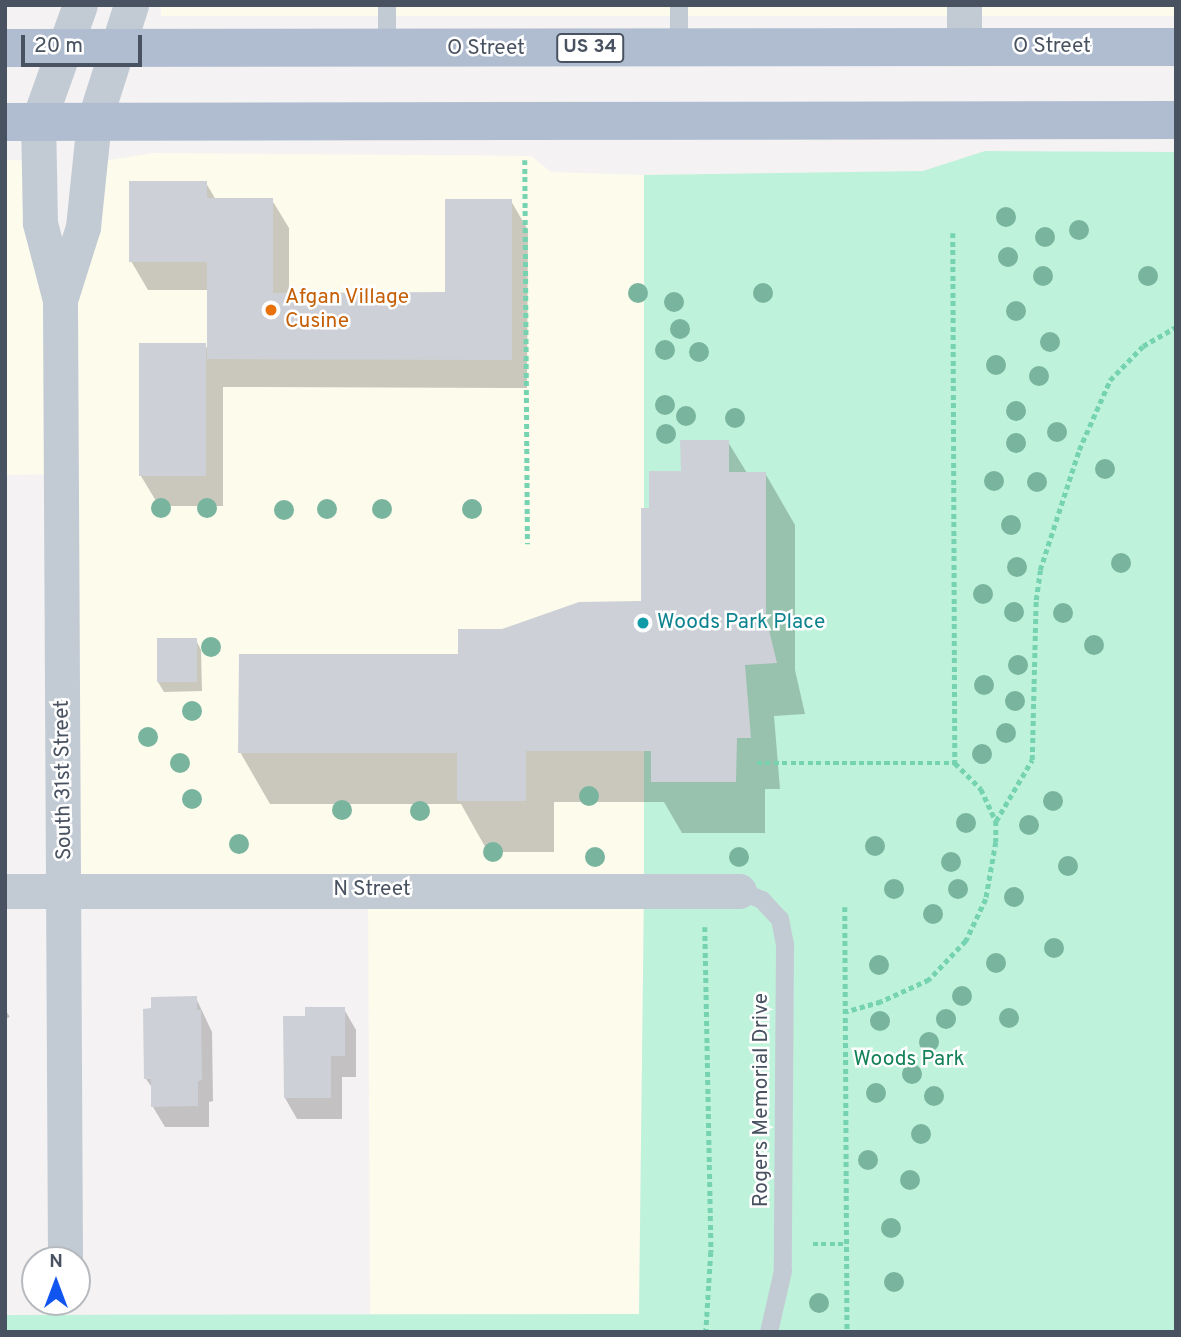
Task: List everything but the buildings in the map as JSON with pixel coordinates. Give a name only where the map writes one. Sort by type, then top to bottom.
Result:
[{"type":"main road","name":"O Street","points":[[5,48],[1176,47]]},
{"type":"main road","points":[[22,122],[1176,120]]},
{"type":"street","name":"South 31st Street","points":[[65,1246],[61,300],[40,223],[22,122],[62,48],[80,5]]},
{"type":"street","name":"South 31st Street","points":[[61,300],[83,227],[94,121],[131,5]]},
{"type":"street","points":[[964,5],[964,47]]},
{"type":"street","name":"N Street","points":[[5,891],[739,891]]},
{"type":"lane","points":[[387,5],[387,49]]},
{"type":"lane","points":[[679,5],[679,48]]},
{"type":"lane","name":"Rogers Memorial Drive","points":[[739,891],[762,900],[780,919],[785,944],[783,1271],[769,1332]]},
{"type":"path","points":[[525,157],[528,544]]},
{"type":"path","points":[[846,1013],[881,1002],[929,980],[966,941],[986,899],[996,842],[996,821],[981,789],[955,763],[953,233]]},
{"type":"path","points":[[996,821],[1032,760],[1036,600],[1040,570],[1079,450],[1110,380],[1143,346],[1176,327]]},
{"type":"path","points":[[757,763],[955,763]]},
{"type":"path","points":[[704,890],[711,1252],[706,1332]]},
{"type":"path","points":[[845,907],[847,1332]]},
{"type":"path","points":[[804,1244],[845,1244]]},
{"type":"shaded area","points":[[161,5],[1176,5],[1176,16],[161,16]]},
{"type":"shaded area","points":[[153,153],[531,156],[551,172],[644,175],[644,890],[639,1314],[370,1314],[368,890],[65,891],[60,474],[5,475],[5,160],[39,161],[60,299],[91,163]]},
{"type":"green space","name":"Woods Park","points":[[985,151],[1176,152],[1176,1332],[5,1332],[5,1315],[639,1314],[644,890],[644,175],[923,171]]},
{"type":"place","name":"Afgan Village Cusine","points":[[271,310]]},
{"type":"place","name":"Woods Park Place","points":[[643,623]]}]
